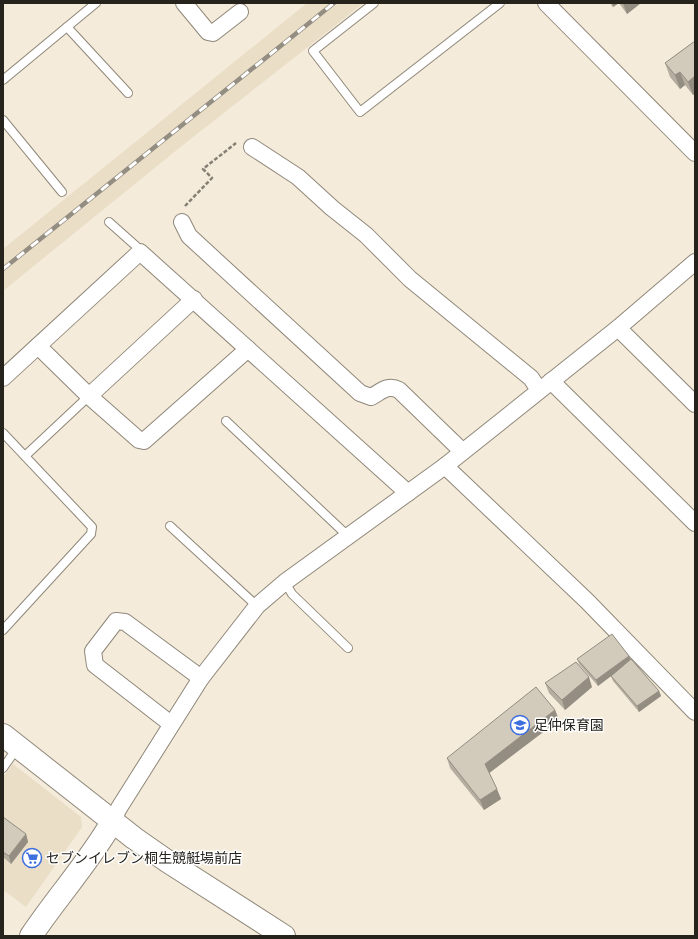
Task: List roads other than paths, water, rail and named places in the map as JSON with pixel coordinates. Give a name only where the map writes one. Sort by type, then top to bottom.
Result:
[{"type":"street","points":[[184,3],[208,32],[213,32],[240,12]]},
{"type":"street","points":[[546,3],[695,153]]},
{"type":"street","points":[[252,147],[262,152],[298,177],[332,208],[366,234],[410,279],[531,378],[545,385],[695,523]]},
{"type":"street","points":[[182,222],[189,236],[360,393],[371,397],[384,389],[394,388],[399,390],[462,451]]},
{"type":"street","points":[[3,378],[140,252],[408,493]]},
{"type":"street","points":[[31,936],[54,902],[101,842],[119,808],[201,678],[257,606],[285,582],[444,466],[618,328],[695,262]]},
{"type":"street","points":[[89,396],[194,299]]},
{"type":"street","points":[[618,328],[695,404]]},
{"type":"street","points":[[38,346],[89,396],[139,440],[144,441],[248,349]]},
{"type":"street","points":[[444,466],[587,601],[695,712]]},
{"type":"street","points":[[171,724],[95,665],[93,651],[116,621],[125,622],[201,678]]},
{"type":"street","points":[[10,741],[112,822],[166,861],[284,936]]},
{"type":"lane","points":[[3,80],[96,3]]},
{"type":"lane","points":[[374,3],[313,51],[360,112],[500,3]]},
{"type":"lane","points":[[67,27],[128,93]]},
{"type":"lane","points":[[3,120],[62,192]]},
{"type":"lane","points":[[109,222],[136,246],[140,252]]},
{"type":"lane","points":[[25,456],[89,396]]},
{"type":"lane","points":[[226,421],[349,536]]},
{"type":"lane","points":[[3,433],[92,527],[92,534],[3,630]]},
{"type":"lane","points":[[170,526],[257,606]]},
{"type":"lane","points":[[285,582],[292,594],[348,648]]},
{"type":"lane","points":[[3,768],[10,741]]},
{"type":"railway","points":[[3,269],[334,3]]},
{"type":"place","name":"足仲保育園","points":[[520,725]]},
{"type":"place","name":"セブンイレブン桐生競艇場前店","points":[[32,858]]}]
